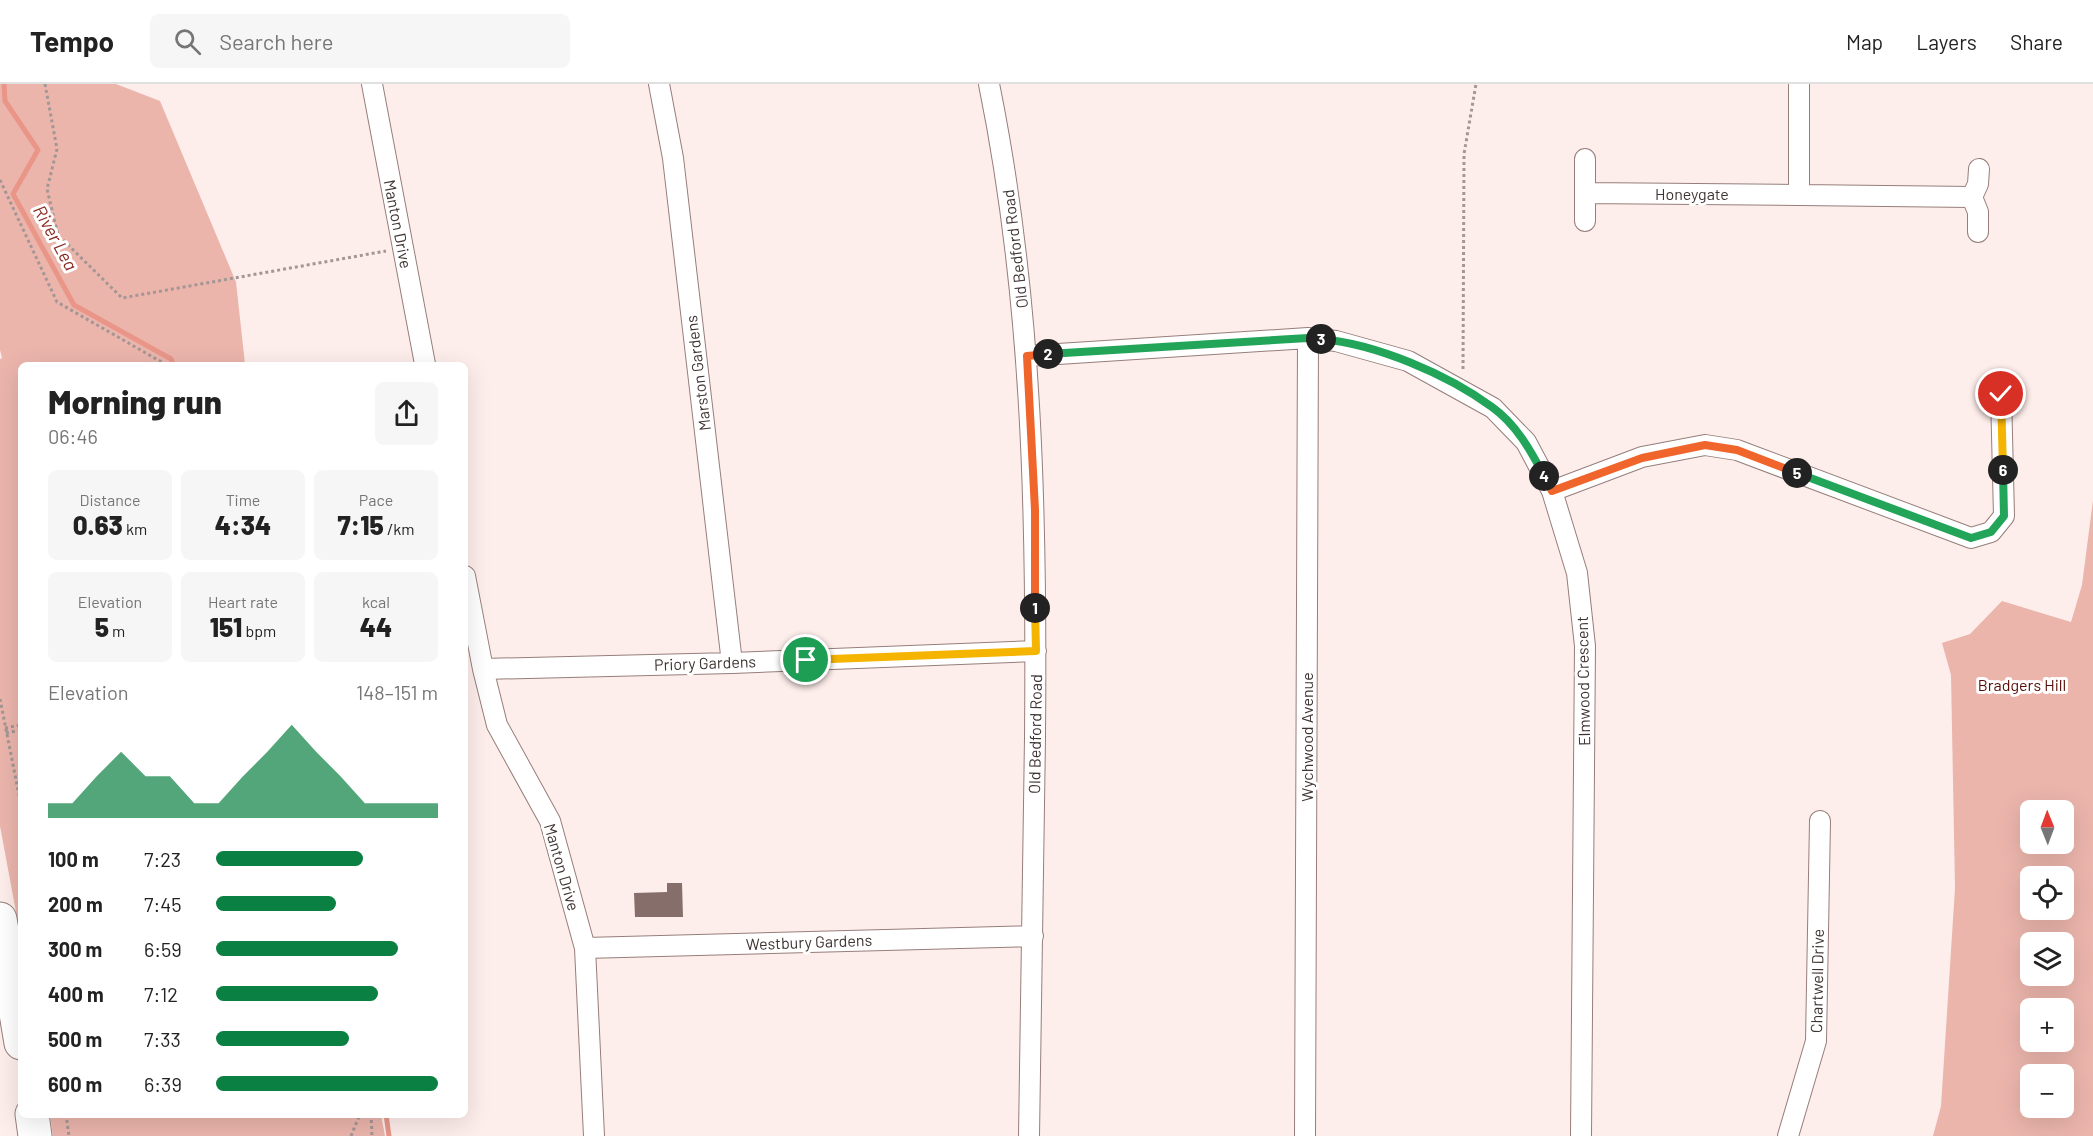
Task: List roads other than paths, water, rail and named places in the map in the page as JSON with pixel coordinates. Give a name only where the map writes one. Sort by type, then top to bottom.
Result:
[{"type":"highway","points":[[1,931],[18,1027]]},
{"type":"highway","points":[[33,1118],[35,1136]]},
{"type":"street","name":"Manton Drive","points":[[372,84],[425,362]]},
{"type":"street","name":"Marston Gardens","points":[[659,84],[673,158],[732,663]]},
{"type":"street","name":"Old Bedford Road","points":[[989,84],[1002,146],[1027,356],[1035,510],[1036,651],[1029,1136]]},
{"type":"street","points":[[1799,84],[1799,195]]},
{"type":"street","points":[[1585,159],[1585,221]]},
{"type":"street","points":[[1978,232],[1978,212],[1972,197],[1978,184],[1979,169]]},
{"type":"street","name":"Honeygate","points":[[1585,193],[1972,197]]},
{"type":"street","name":"Elmwood Crescent","points":[[1027,356],[1308,338],[1336,340],[1408,362],[1463,390],[1493,408],[1526,442],[1552,491],[1577,573],[1585,646],[1581,1136]]},
{"type":"street","name":"Wychwood Avenue","points":[[1305,1136],[1308,338]]},
{"type":"street","points":[[1552,491],[1642,458],[1705,445],[1737,450],[1971,538],[1991,532],[2004,516],[2001,394]]},
{"type":"street","name":"Manton Drive","points":[[468,592],[497,726],[550,821],[585,948],[594,1136]]},
{"type":"street","name":"Priory Gardens","points":[[483,669],[732,663],[1036,651]]},
{"type":"street","name":"Chartwell Drive","points":[[1788,1136],[1816,1041],[1820,821]]},
{"type":"street","name":"Westbury Gardens","points":[[585,948],[1033,936]]},
{"type":"waterway","name":"River Lea","points":[[4,84],[5,101],[38,150],[13,194],[74,305],[171,359],[172,362]]},
{"type":"waterway","name":"River Lea","points":[[387,1118],[389,1136]]},
{"type":"park label","name":"Bradgers Hill","points":[[2022,685]]}]
